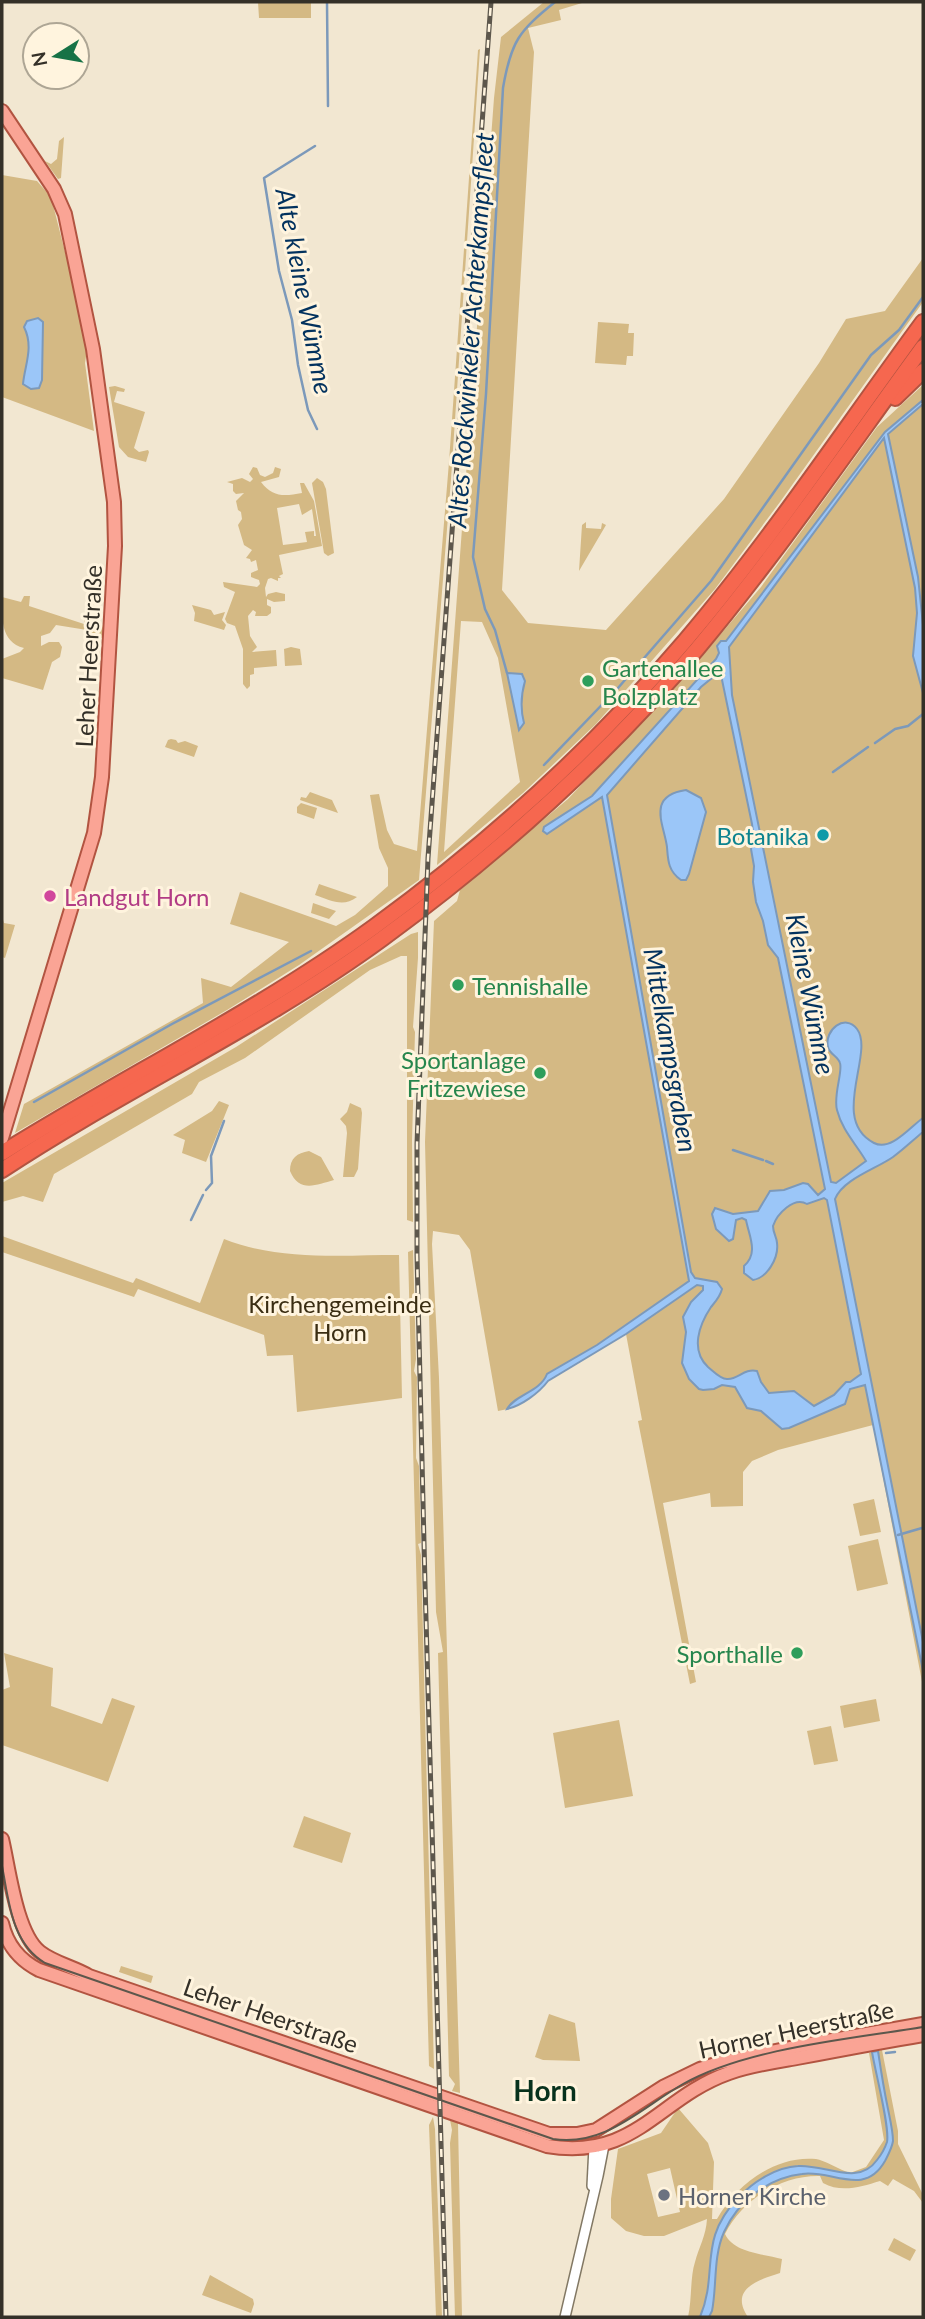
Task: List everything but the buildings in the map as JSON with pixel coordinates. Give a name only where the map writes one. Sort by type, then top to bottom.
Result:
[{"type":"highway","points":[[5,1154],[252,1007],[342,949],[435,881],[549,783],[610,723],[694,630],[754,553],[923,322]]},
{"type":"highway","points":[[5,1154],[261,1019],[382,939],[495,851],[592,762],[670,680],[765,563],[923,347]]},
{"type":"highway","points":[[843,457],[905,387],[923,371]]},
{"type":"main road","name":"Leher Heerstraße","points":[[2,111],[54,189],[65,214],[93,349],[114,502],[115,546],[102,777],[94,829],[5,1154]]},
{"type":"main road","name":"Leher Heerstraße","points":[[2,1839],[24,1931],[33,1946],[51,1959],[89,1976],[425,2089],[519,2124],[566,2135],[601,2127]]},
{"type":"main road","name":"Leher Heerstraße","points":[[2,1923],[7,1939],[15,1951],[29,1965],[39,1970],[547,2146],[567,2149],[599,2146]]},
{"type":"main road","name":"Horner Heerstraße","points":[[601,2127],[663,2087],[700,2069],[804,2045],[923,2024]]},
{"type":"main road","name":"Horner Heerstraße","points":[[599,2146],[632,2132],[698,2087],[732,2072],[923,2035]]},
{"type":"main road","points":[[599,2146],[601,2127]]},
{"type":"street","points":[[565,2317],[598,2176],[599,2146]]},
{"type":"green space","points":[[258,2],[311,2],[311,18],[259,18]]},
{"type":"green space","points":[[544,2],[582,3],[559,10],[561,20],[528,28],[534,52],[502,590],[528,623],[606,630],[724,499],[819,363],[846,319],[885,311],[923,258],[923,302],[715,589],[596,724],[523,793],[437,865],[494,98],[501,37]],"holes":[[[461,621],[482,622],[498,658],[520,782],[444,852]],[[507,674],[522,692],[519,729]]]},
{"type":"green space","points":[[480,49],[451,479],[419,880],[299,965],[15,1133],[24,1104],[203,1003],[201,978],[231,987],[289,942],[230,924],[240,892],[336,926],[355,915],[388,886],[388,868],[379,848],[370,795],[379,794],[387,830],[394,844],[417,851]]},
{"type":"green space","points":[[64,137],[61,178],[58,179],[45,161],[51,164],[57,159],[59,141]]},
{"type":"green space","points":[[2,175],[37,181],[51,197],[87,350],[85,363],[94,431],[2,397]]},
{"type":"green space","points":[[598,322],[629,324],[628,333],[634,333],[633,356],[627,356],[626,365],[595,363]]},
{"type":"green space","points":[[923,385],[923,1687],[873,1425],[778,1450],[752,1461],[743,1472],[743,1506],[711,1507],[710,1493],[663,1503],[696,1682],[690,1684],[638,1421],[642,1420],[626,1334],[548,1381],[526,1400],[498,1411],[470,1250],[459,1235],[433,1231],[460,2093],[452,2091],[455,2084],[449,2076],[438,1653],[443,1652],[436,1612],[425,1142],[434,921],[457,901],[460,890],[568,799],[684,677],[761,587],[877,427]]},
{"type":"green space","points":[[109,387],[125,389],[124,392],[117,391],[114,402],[145,412],[134,448],[139,452],[148,450],[146,462],[128,457],[119,447]]},
{"type":"green space","points":[[253,467],[265,477],[273,473],[275,467],[281,469],[279,477],[261,482],[270,491],[280,495],[302,493],[300,483],[304,483],[314,501],[322,546],[279,555],[283,574],[278,581],[268,579],[266,597],[276,592],[285,594],[285,601],[274,602],[267,599],[271,613],[267,616],[255,616],[256,612],[253,610],[248,616],[250,636],[257,647],[252,652],[276,650],[277,666],[254,668],[247,689],[243,684],[243,649],[235,626],[227,623],[225,619],[235,592],[224,587],[223,582],[257,587],[260,584],[259,580],[251,577],[251,573],[258,570],[256,560],[251,562],[246,558],[252,550],[244,545],[238,525],[242,519],[236,501],[244,493],[236,494],[233,484],[227,482],[242,478],[250,482],[253,479],[249,474]],"holes":[[[299,504],[302,515],[312,509],[316,536],[314,531],[305,532],[307,542],[283,545],[277,508]]]},
{"type":"green space","points":[[317,478],[323,482],[326,489],[334,553],[328,556],[324,553],[312,483]]},
{"type":"green space","points":[[586,522],[586,528],[601,529],[602,523],[606,525],[579,571],[582,525]]},
{"type":"green space","points":[[24,596],[30,596],[29,606],[84,624],[85,617],[94,614],[106,630],[106,635],[101,638],[87,630],[56,625],[50,633],[41,636],[41,646],[49,642],[59,642],[62,647],[60,657],[52,662],[43,690],[2,678],[2,659],[24,648],[16,645],[6,634],[2,597],[21,602]]},
{"type":"green space","points":[[192,605],[211,610],[214,615],[225,612],[222,620],[226,625],[224,630],[194,621]]},
{"type":"green space","points":[[284,649],[300,649],[302,665],[285,666]]},
{"type":"green space","points":[[171,739],[178,743],[185,741],[198,746],[194,757],[165,747]]},
{"type":"green space","points":[[310,792],[332,800],[338,813],[300,800],[301,797],[306,798]]},
{"type":"green space","points":[[301,803],[317,808],[314,819],[297,813],[297,807]]},
{"type":"green space","points":[[319,884],[357,897],[342,903],[326,899],[315,895]]},
{"type":"green space","points":[[313,903],[336,911],[329,919],[311,913]]},
{"type":"green space","points":[[2,916],[4,923],[15,925],[5,958],[2,957]]},
{"type":"green space","points":[[418,932],[413,1027],[413,1222],[407,1220],[407,956],[401,956],[370,970],[245,1058],[199,1082],[192,1094],[54,1174],[43,1202],[23,1196],[2,1202],[2,1183],[236,1047]]},
{"type":"green space","points":[[219,1101],[229,1105],[206,1162],[182,1153],[185,1140],[173,1135],[212,1111]]},
{"type":"green space","points":[[350,1103],[361,1108],[362,1113],[358,1169],[354,1177],[343,1177],[347,1133],[346,1126],[340,1119],[347,1112]]},
{"type":"green space","points":[[309,1151],[321,1157],[334,1180],[309,1186],[294,1178],[290,1171],[293,1159]]},
{"type":"green space","name":"Kirchengemeinde Horn","points":[[2,1236],[133,1283],[136,1278],[200,1303],[224,1239],[288,1254],[399,1255],[402,1398],[297,1412],[293,1355],[267,1356],[264,1335],[138,1289],[134,1297],[2,1252]]},
{"type":"green space","points":[[413,1250],[414,1371],[417,1377],[416,1458],[419,1466],[421,1543],[418,1544],[421,1555],[434,2069],[429,2066],[408,1252]]},
{"type":"green space","points":[[874,1499],[881,1532],[860,1536],[853,1504]]},
{"type":"green space","points":[[878,1539],[888,1584],[857,1591],[848,1546]]},
{"type":"green space","points":[[4,1653],[53,1668],[51,1706],[102,1724],[112,1698],[135,1706],[108,1782],[2,1745],[2,1690],[10,1687]]},
{"type":"green space","points":[[876,1699],[880,1721],[844,1728],[840,1706]]},
{"type":"green space","points":[[619,1720],[633,1796],[565,1808],[553,1733]]},
{"type":"green space","points":[[831,1726],[838,1761],[814,1765],[807,1731]]},
{"type":"green space","points":[[304,1816],[351,1833],[342,1863],[293,1847]]},
{"type":"green space","points":[[121,1966],[153,1976],[151,1983],[119,1972]]},
{"type":"green space","points":[[549,2014],[575,2023],[580,2061],[543,2060],[535,2057]]},
{"type":"green space","points":[[882,2050],[898,2131],[898,2144],[923,2195],[923,2203],[914,2191],[893,2179],[888,2186],[880,2181],[851,2188],[837,2188],[823,2183],[820,2176],[778,2185],[742,2210],[725,2234],[742,2249],[782,2259],[780,2273],[755,2283],[744,2293],[743,2307],[748,2317],[688,2317],[693,2268],[707,2219],[664,2236],[644,2236],[626,2231],[611,2218],[618,2149],[661,2133],[678,2108],[708,2143],[714,2162],[712,2219],[717,2219],[725,2206],[746,2184],[772,2167],[786,2162],[816,2159],[850,2173],[866,2167],[884,2140],[869,2053]],"holes":[[[670,2168],[680,2212],[658,2217],[647,2174]]]},
{"type":"green space","points":[[433,2117],[442,2317],[436,2317],[429,2125]]},
{"type":"green space","points":[[450,2120],[458,2123],[462,2317],[455,2317]]},
{"type":"green space","points":[[894,2238],[916,2250],[910,2261],[888,2250]]},
{"type":"green space","points":[[210,2275],[253,2299],[251,2313],[202,2295]]},
{"type":"water","points":[[38,318],[43,322],[42,380],[39,388],[31,389],[23,384],[29,349],[24,327],[27,321]]},
{"type":"water","points":[[923,400],[923,404],[888,434],[918,577],[923,625],[923,693],[913,656],[917,613],[915,588],[884,438],[729,647],[732,695],[831,1182],[836,1183],[866,1161],[837,1110],[836,1098],[841,1067],[829,1049],[828,1041],[836,1026],[841,1023],[852,1024],[861,1040],[854,1103],[855,1119],[861,1132],[874,1143],[887,1144],[923,1118],[923,1132],[893,1157],[852,1180],[835,1199],[923,1642],[923,1671],[865,1385],[850,1389],[845,1404],[782,1429],[761,1411],[747,1408],[735,1387],[722,1385],[714,1389],[699,1389],[689,1379],[682,1363],[686,1332],[683,1317],[691,1302],[703,1290],[703,1286],[697,1285],[626,1334],[548,1381],[529,1398],[507,1409],[539,1385],[547,1374],[597,1345],[689,1281],[602,797],[547,834],[543,831],[544,827],[592,796],[716,659],[719,653],[717,646],[721,641],[726,641],[885,432]],"holes":[[[721,675],[754,840],[751,849],[756,902],[768,945],[778,958],[825,1189],[818,1195],[808,1184],[803,1183],[784,1190],[770,1191],[758,1211],[733,1214],[715,1208],[712,1214],[716,1229],[729,1241],[733,1239],[736,1220],[746,1220],[752,1250],[749,1261],[744,1266],[744,1273],[753,1280],[763,1275],[774,1261],[777,1243],[773,1226],[778,1216],[797,1202],[807,1204],[824,1198],[827,1200],[861,1374],[846,1382],[834,1395],[814,1406],[794,1391],[769,1393],[757,1371],[748,1371],[731,1379],[722,1378],[708,1367],[699,1353],[700,1329],[722,1289],[717,1282],[695,1278],[691,1272],[607,795],[701,687]]]},
{"type":"water","points":[[507,673],[522,674],[525,681],[522,702],[524,723],[519,730]]},
{"type":"water","points":[[686,790],[701,798],[706,812],[689,874],[686,880],[681,880],[673,873],[670,865],[660,812],[666,798]]},
{"type":"water","points":[[878,2051],[893,2137],[885,2161],[877,2172],[857,2180],[813,2174],[789,2176],[766,2186],[746,2201],[737,2210],[724,2232],[718,2251],[712,2311],[709,2317],[700,2317],[717,2228],[744,2192],[765,2176],[781,2169],[808,2166],[840,2172],[860,2172],[869,2168],[880,2156],[887,2142],[887,2135],[872,2052]]},
{"type":"waterway","name":"Alte kleine Wümme","points":[[327,2],[328,106]]},
{"type":"waterway","name":"Altes Rockwinkeler Achterkampsfleet","points":[[507,673],[495,630],[485,609],[473,557],[486,394],[503,88],[509,59],[519,38],[533,21],[555,2]]},
{"type":"waterway","name":"Alte kleine Wümme","points":[[315,146],[264,178],[279,271],[292,320],[298,365],[308,410],[317,429]]},
{"type":"waterway","points":[[544,765],[618,688],[711,581],[871,355],[899,330],[923,297]]},
{"type":"waterway","points":[[875,743],[895,729],[908,726],[923,714]]},
{"type":"waterway","points":[[833,772],[868,747]]},
{"type":"waterway","points":[[34,1102],[172,1024],[311,951]]},
{"type":"waterway","points":[[206,1190],[212,1183],[211,1156],[224,1121]]},
{"type":"waterway","points":[[733,1150],[763,1160]]},
{"type":"waterway","points":[[766,1161],[773,1164]]},
{"type":"waterway","points":[[191,1220],[203,1195]]},
{"type":"waterway","points":[[898,1535],[922,1528]]},
{"type":"waterway","points":[[886,2053],[895,2052]]},
{"type":"tram line","points":[[2,1866],[18,1933],[34,1955],[45,1963],[553,2139],[572,2140],[606,2131],[622,2124],[683,2084],[737,2062],[800,2046],[923,2027]]},
{"type":"railway","points":[[446,2317],[425,1584],[417,1144],[428,858],[491,2]]},
{"type":"place","name":"Gartenallee Bolzplatz","points":[[588,681]]},
{"type":"place","name":"Botanika","points":[[823,835]]},
{"type":"place","name":"Landgut Horn","points":[[50,896]]},
{"type":"place","name":"Tennishalle","points":[[458,985]]},
{"type":"place","name":"Sportanlage Fritzewiese","points":[[540,1073]]},
{"type":"place","name":"Sporthalle","points":[[797,1653]]},
{"type":"place","name":"Horner Kirche","points":[[664,2195]]},
{"type":"district","name":"Horn","points":[[545,2090]]},
{"type":"water label","name":"Kleine Wümme","points":[[811,994]]},
{"type":"water label","name":"Mittelkampsgraben","points":[[671,1050]]}]
